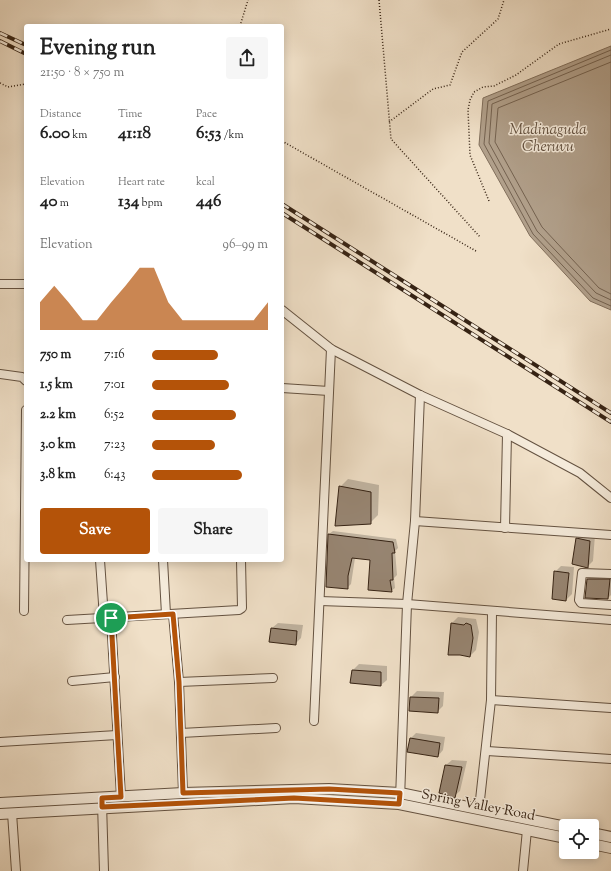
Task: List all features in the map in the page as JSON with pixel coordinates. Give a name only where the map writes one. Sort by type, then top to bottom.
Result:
[{"type":"street","points":[[0,284],[24,284]]},
{"type":"street","points":[[284,312],[331,349],[420,395],[507,434],[580,473],[611,498]]},
{"type":"street","points":[[314,721],[331,349]]},
{"type":"street","points":[[0,374],[22,377],[24,379]]},
{"type":"street","points":[[284,388],[329,391]]},
{"type":"street","points":[[399,804],[407,604],[415,522],[420,395]]},
{"type":"street","points":[[505,528],[507,434]]},
{"type":"street","points":[[415,522],[611,535]]},
{"type":"street","points":[[24,562],[24,611]]},
{"type":"street","points":[[100,562],[114,677],[121,797]]},
{"type":"street","points":[[163,562],[179,682],[183,793]]},
{"type":"street","points":[[67,620],[235,611],[242,608],[241,562]]},
{"type":"street","points":[[611,574],[582,573],[579,600],[581,603],[611,605]]},
{"type":"street","points":[[320,601],[407,604],[492,612],[611,620]]},
{"type":"street","points":[[479,809],[487,751],[491,700],[492,612]]},
{"type":"street","points":[[72,681],[114,677]]},
{"type":"street","points":[[179,682],[273,678]]},
{"type":"street","points":[[491,700],[611,708]]},
{"type":"street","points":[[181,733],[276,728]]},
{"type":"street","points":[[0,742],[117,735]]},
{"type":"street","points":[[487,751],[611,759]]},
{"type":"street","name":"Spring Valley Road","points":[[0,814],[102,803],[121,797],[183,793],[323,789],[400,793],[559,826]]},
{"type":"street","name":"Spring Valley Road","points":[[0,803],[102,803],[294,798],[399,804],[559,837]]},
{"type":"street","points":[[102,803],[104,871]]},
{"type":"street","points":[[12,813],[16,871]]},
{"type":"street","points":[[523,871],[527,830]]},
{"type":"street","points":[[599,834],[611,837]]},
{"type":"street","points":[[599,845],[611,848]]},
{"type":"path","points":[[241,24],[248,0]]},
{"type":"path","points":[[379,0],[391,139],[480,237]]},
{"type":"path","points":[[389,122],[433,89],[450,85],[462,52],[498,19],[504,0]]},
{"type":"path","points":[[489,201],[470,155],[468,110],[470,100],[474,92],[483,87],[494,86],[516,75],[559,44],[611,28]]},
{"type":"path","points":[[0,83],[8,87],[24,84]]},
{"type":"path","points":[[284,142],[476,251]]},
{"type":"water","name":"Madinaguda Cheruvu","points":[[611,46],[611,310],[590,301],[530,236],[479,145],[483,98]]},
{"type":"building","points":[[339,486],[371,492],[371,524],[335,526]]},
{"type":"building","points":[[328,534],[393,542],[395,553],[392,553],[393,580],[390,580],[392,592],[368,590],[370,560],[352,558],[348,576],[348,589],[326,587]]},
{"type":"building","points":[[576,538],[590,541],[588,568],[572,564]]},
{"type":"building","points":[[554,571],[569,573],[566,601],[552,599]]},
{"type":"building","points":[[587,579],[610,579],[608,599],[585,598]]},
{"type":"building","points":[[451,623],[464,625],[466,623],[471,625],[473,638],[470,657],[448,655]]},
{"type":"building","points":[[271,628],[297,631],[296,645],[269,642]]},
{"type":"building","points":[[352,670],[381,672],[381,686],[350,683]]},
{"type":"building","points":[[410,697],[439,698],[438,713],[409,711]]},
{"type":"building","points":[[410,738],[440,743],[438,757],[407,752]]},
{"type":"building","points":[[445,765],[462,767],[455,798],[439,793]]},
{"type":"railway","points":[[0,33],[24,44]]},
{"type":"railway","points":[[0,41],[24,53]]},
{"type":"railway","points":[[284,205],[611,413]]},
{"type":"railway","points":[[284,214],[611,422]]},
{"type":"route","points":[[173,614],[179,682],[183,793],[329,789],[400,793],[399,804],[294,798],[102,807],[102,798],[121,797],[111,618],[173,614]]}]
